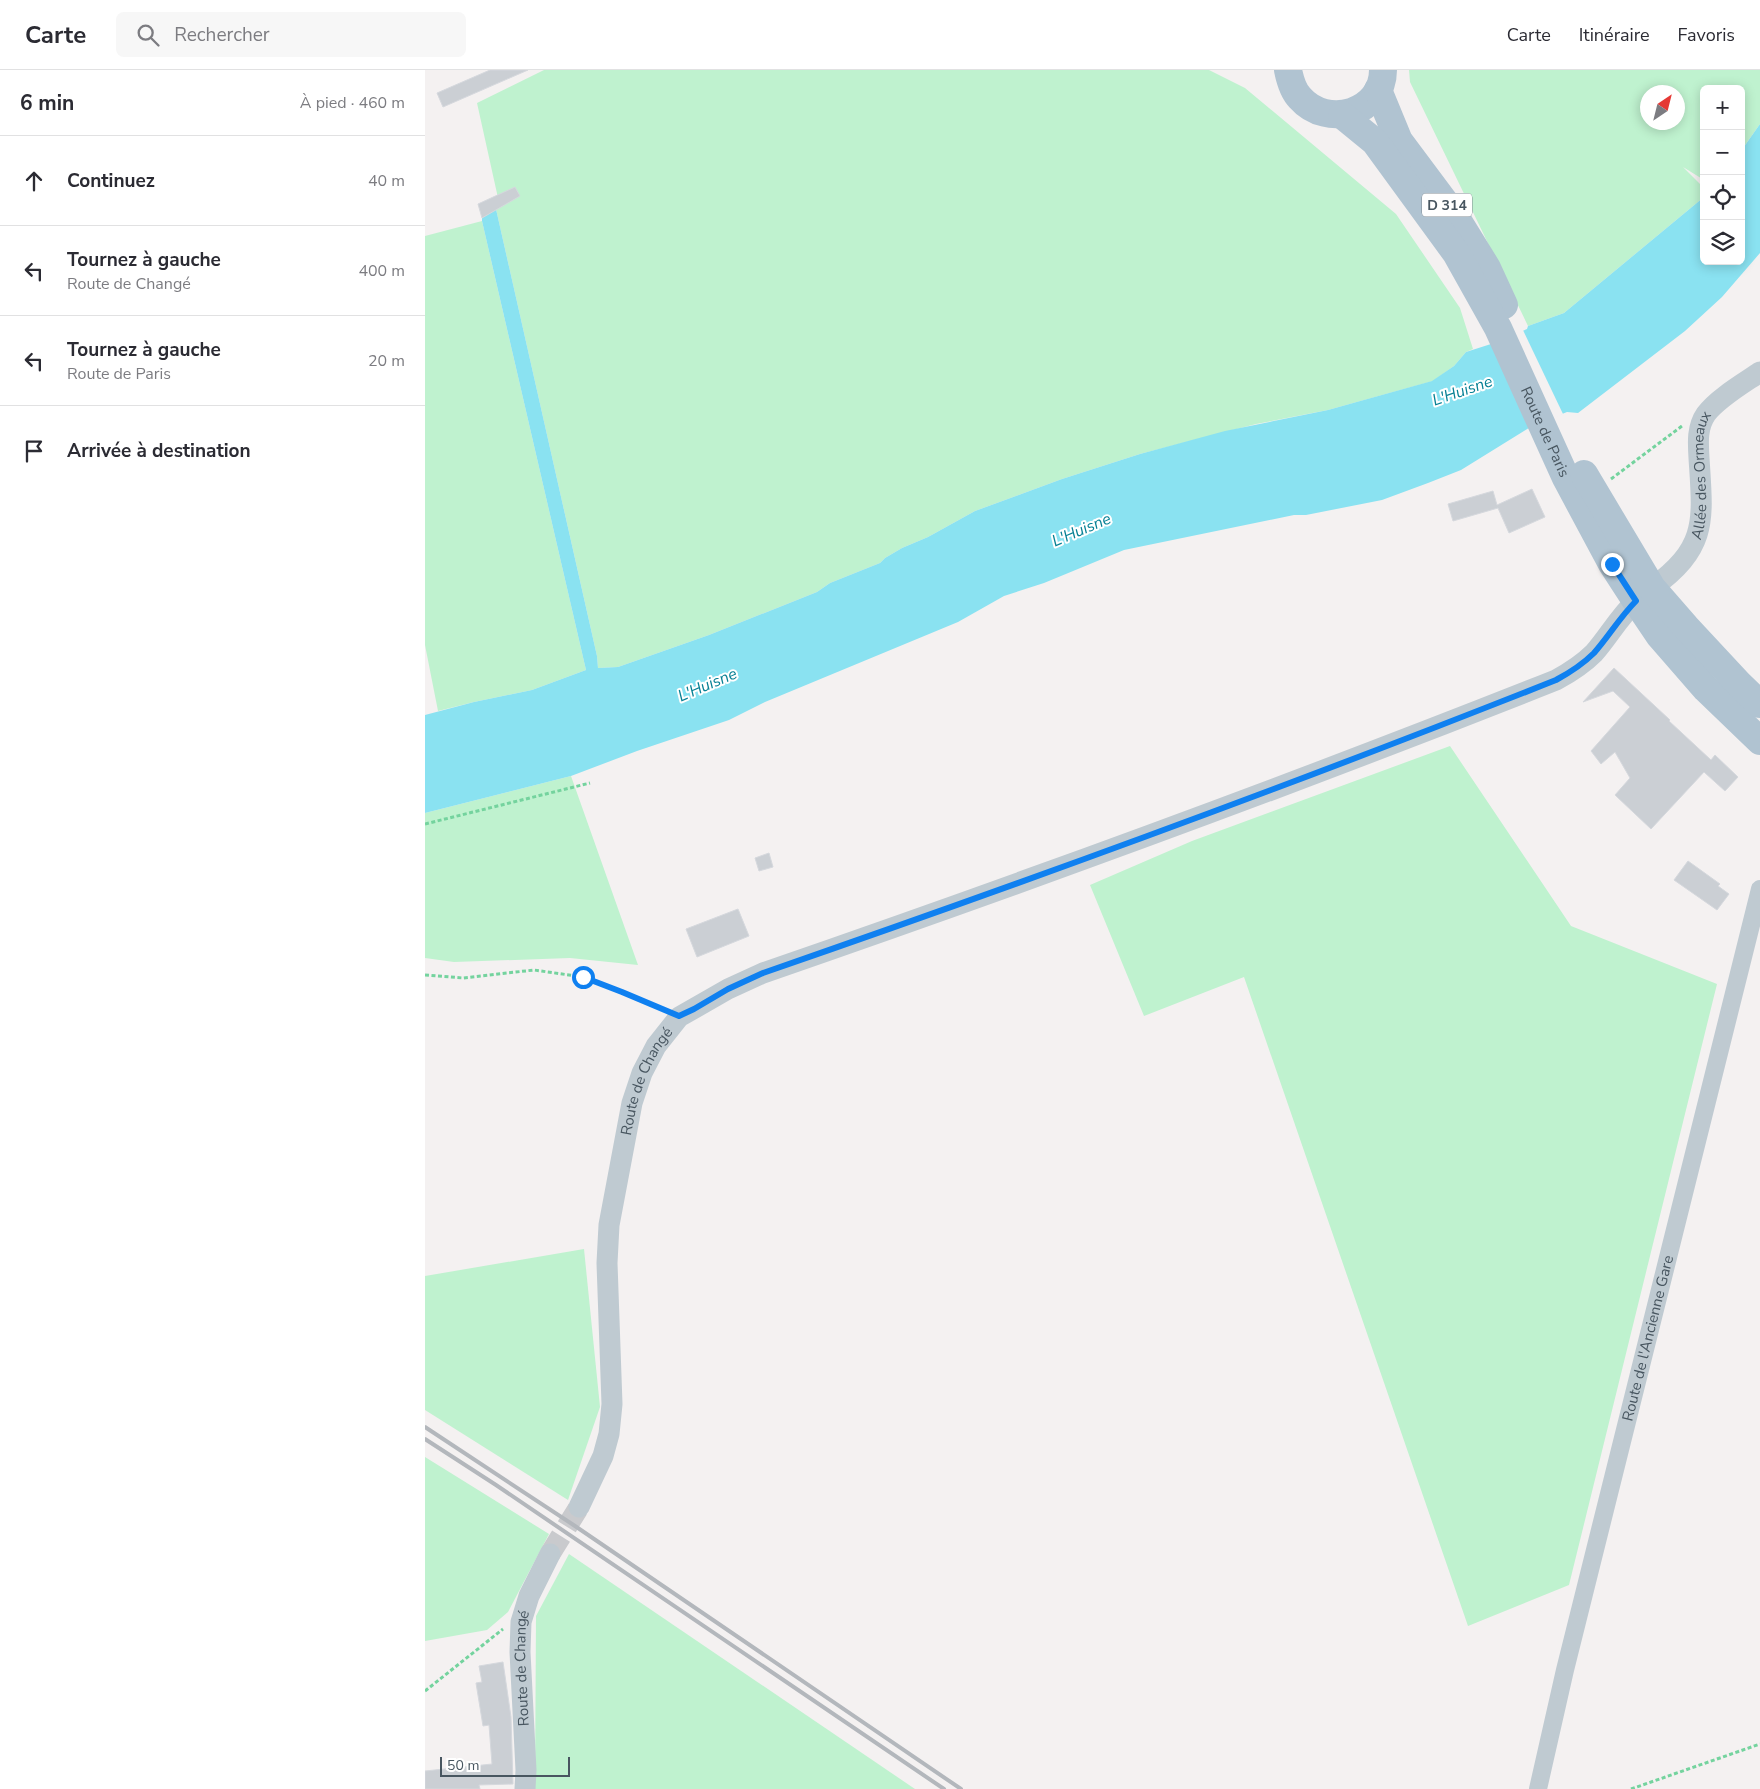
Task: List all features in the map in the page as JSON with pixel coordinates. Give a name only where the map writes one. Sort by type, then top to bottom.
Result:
[{"type":"main road","points":[[1285,72],[1299,98],[1311,108],[1326,114],[1341,115],[1357,110],[1369,102],[1381,80]]},
{"type":"main road","name":"Route de Paris","points":[[1381,80],[1399,141],[1460,223],[1487,268],[1505,325],[1554,435],[1566,478],[1612,564],[1644,595],[1693,635],[1760,704]]},
{"type":"main road","name":"Route de Paris","points":[[1341,115],[1375,142],[1456,253],[1505,325]]},
{"type":"main road","name":"Route de Paris","points":[[1554,435],[1593,489],[1644,595],[1659,635],[1706,690],[1760,741]]},
{"type":"street","name":"Allée des Ormeaux","points":[[1644,595],[1688,553],[1697,539],[1701,523],[1702,501],[1698,447],[1699,427],[1706,413],[1760,372]]},
{"type":"street","name":"Route de Changé","points":[[579,1507],[603,1456],[609,1434],[612,1396],[607,1272],[609,1225],[632,1104],[645,1066],[656,1046],[679,1016],[728,989],[763,973],[1147,837],[1556,680],[1572,671],[1593,654],[1618,622],[1644,595]]},
{"type":"street","name":"Route de l'Ancienne Gare","points":[[1538,1789],[1589,1574],[1760,889]]},
{"type":"street","name":"Route de Changé","points":[[525,1789],[521,1622],[529,1596],[550,1554]]},
{"type":"path","points":[[1593,489],[1611,479],[1685,423],[1706,413]]},
{"type":"path","points":[[425,824],[590,783]]},
{"type":"path","points":[[425,975],[463,978],[534,970],[583,977],[679,1016]]},
{"type":"path","points":[[425,1691],[458,1663],[492,1639],[525,1609]]},
{"type":"path","points":[[1631,1789],[1760,1744]]},
{"type":"green space","points":[[544,70],[1209,70],[1245,88],[1396,214],[1460,308],[1473,349],[1466,352],[1454,366],[1433,381],[1328,410],[1256,424],[1140,454],[1062,479],[975,511],[928,537],[902,548],[880,563],[830,583],[817,592],[709,635],[618,667],[598,668],[597,656],[496,209],[500,207],[477,103]]},
{"type":"green space","points":[[1409,70],[1760,70],[1760,124],[1745,145],[1745,85],[1700,85],[1700,178],[1683,167],[1700,184],[1700,200],[1564,313],[1528,326],[1410,82]]},
{"type":"green space","points":[[482,221],[586,670],[532,690],[438,711],[425,645],[425,236]]},
{"type":"green space","points":[[1450,746],[1571,926],[1717,984],[1569,1585],[1468,1626],[1244,977],[1144,1016],[1090,885],[1192,841]]},
{"type":"green space","points":[[571,776],[638,965],[570,958],[454,962],[425,958],[425,813]]},
{"type":"green space","points":[[584,1249],[600,1407],[568,1500],[425,1410],[425,1276]]},
{"type":"green space","points":[[425,1457],[549,1534],[508,1612],[487,1630],[425,1641]]},
{"type":"green space","points":[[569,1554],[915,1789],[535,1789],[536,1616]]},
{"type":"water","name":"L'Huisne","points":[[1760,124],[1760,253],[1722,297],[1685,331],[1578,413],[1567,412],[1532,426],[1461,470],[1382,500],[1306,515],[1294,515],[1124,550],[1044,583],[1004,596],[958,622],[765,702],[729,720],[637,751],[571,776],[425,813],[425,715],[474,702],[532,690],[586,670],[482,221],[482,218],[496,209],[597,656],[598,668],[618,667],[709,635],[817,592],[830,583],[880,563],[902,548],[928,537],[975,511],[1062,479],[1140,454],[1225,431],[1328,410],[1432,381],[1454,366],[1466,352],[1491,344],[1527,329],[1528,326],[1564,313],[1700,200],[1700,265],[1745,265],[1745,145]]},
{"type":"pier","points":[[1522,328],[1563,414],[1532,429],[1491,342]]},
{"type":"building","points":[[490,70],[528,70],[443,107],[437,93]]},
{"type":"building","points":[[515,187],[520,196],[482,218],[478,204]]},
{"type":"building","points":[[1532,489],[1545,517],[1509,533],[1498,508],[1453,521],[1448,504],[1493,491],[1497,505]]},
{"type":"building","points":[[1614,668],[1711,760],[1715,755],[1738,777],[1725,791],[1704,772],[1651,829],[1615,795],[1630,778],[1615,752],[1601,764],[1591,751],[1630,707],[1613,691],[1583,702]]},
{"type":"building","points":[[769,853],[773,867],[759,871],[755,858]]},
{"type":"building","points":[[1688,861],[1720,884],[1718,886],[1729,894],[1717,910],[1674,880]]},
{"type":"building","points":[[738,909],[749,936],[697,957],[686,929]]},
{"type":"building","points":[[503,1662],[511,1717],[513,1784],[479,1785],[480,1789],[425,1789],[425,1771],[492,1764],[489,1725],[483,1726],[476,1683],[482,1682],[479,1666]]},
{"type":"tunnel","points":[[550,1554],[579,1507]]},
{"type":"railway","points":[[425,1427],[575,1526],[961,1789]]},
{"type":"railway","points":[[425,1439],[496,1485],[944,1789]]},
{"type":"route","points":[[583,977],[679,1016],[728,989],[763,973],[1147,837],[1556,680],[1572,671],[1593,654],[1636,601],[1612,564]]}]
